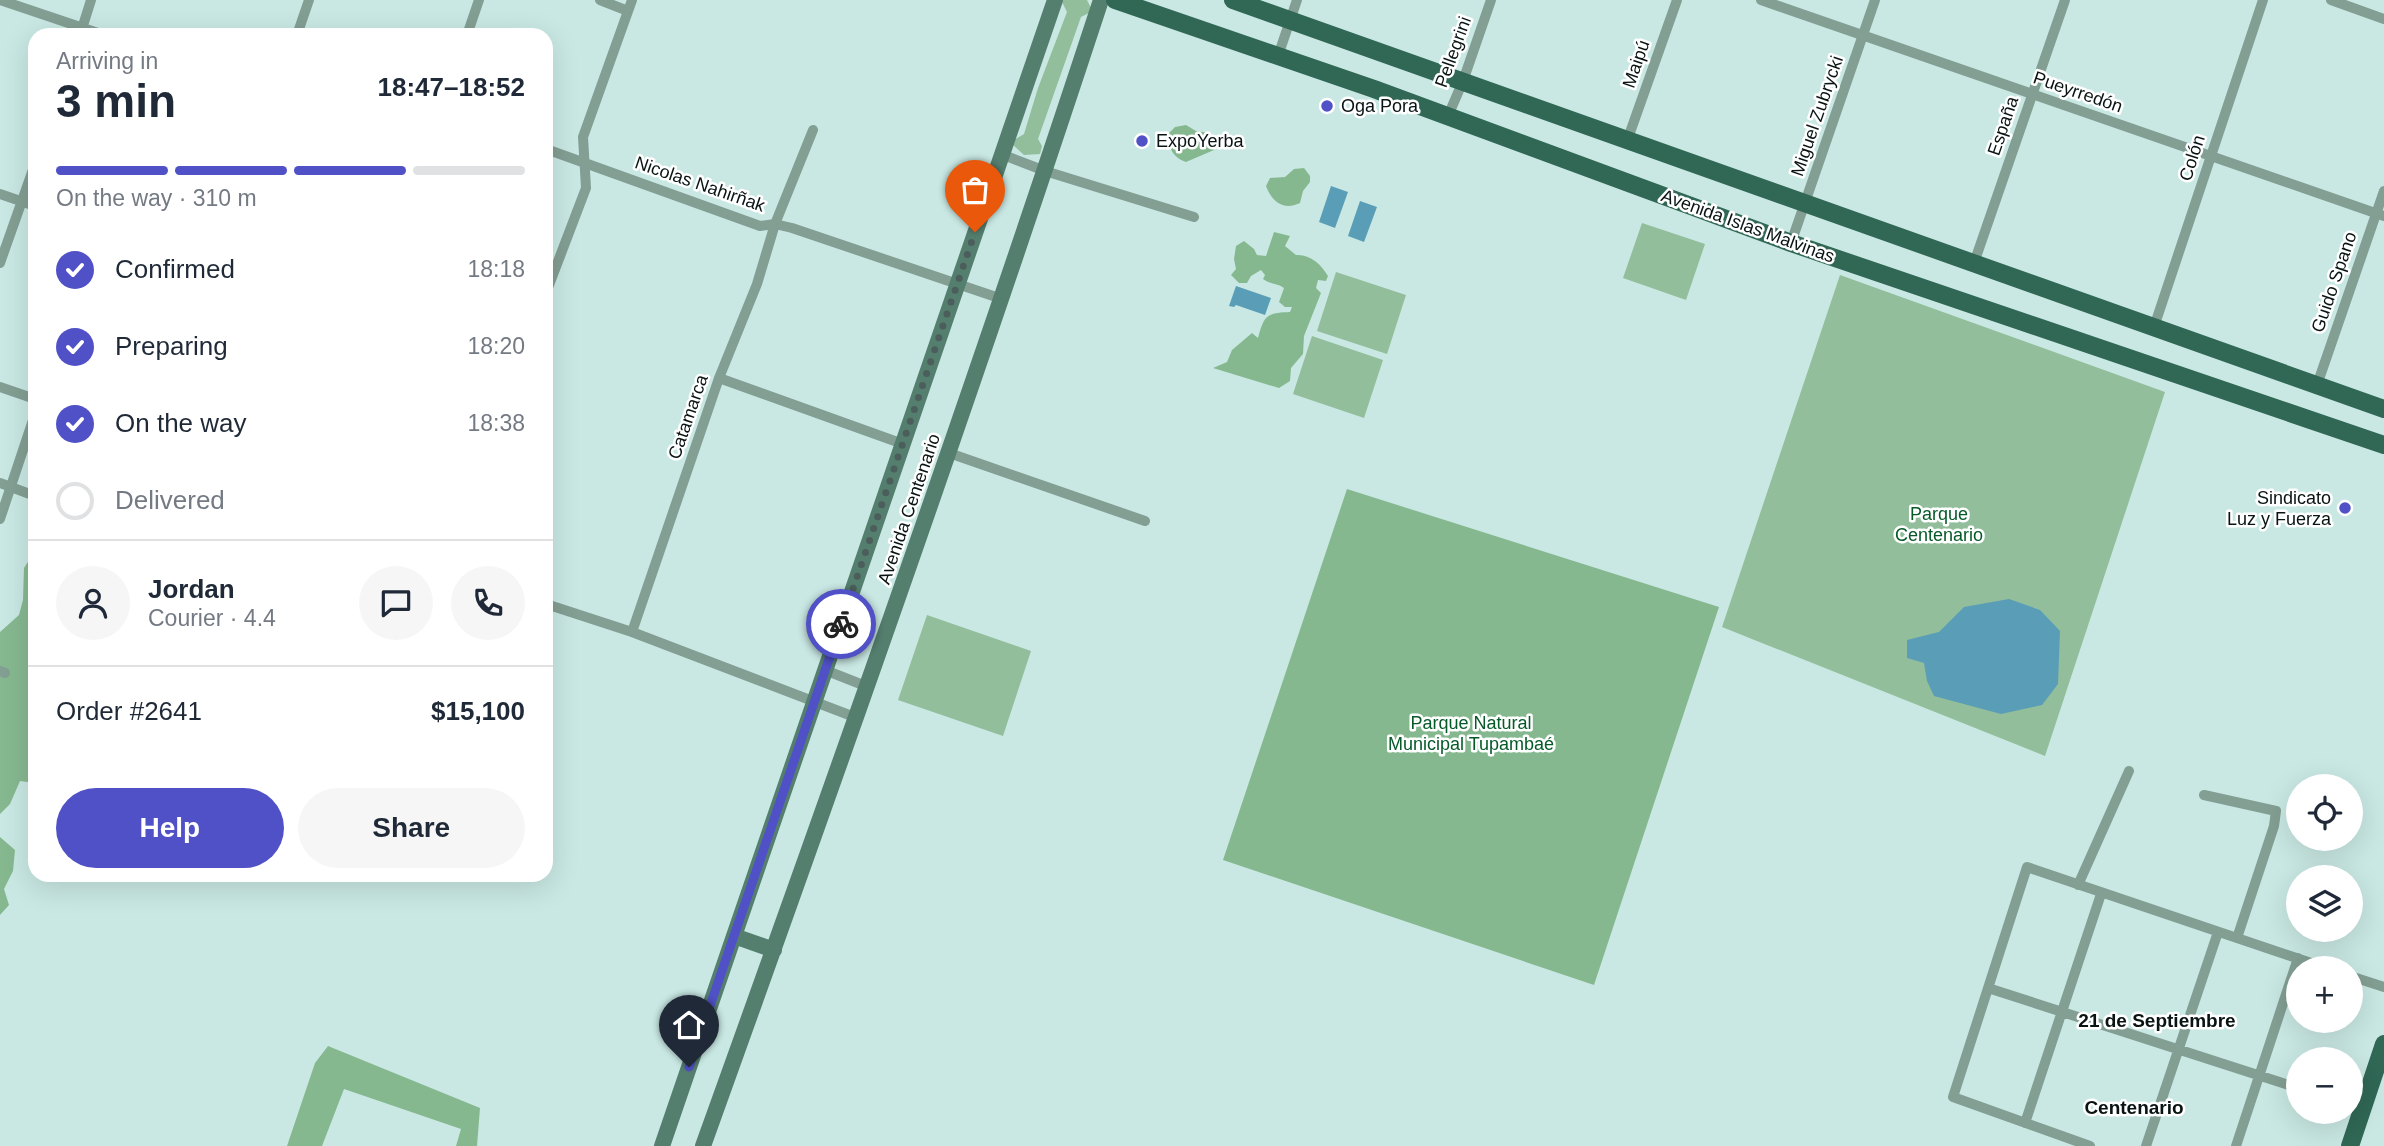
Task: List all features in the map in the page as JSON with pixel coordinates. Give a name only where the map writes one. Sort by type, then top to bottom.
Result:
[{"type":"main road","name":"Avenida Centenario","points":[[662,1146],[1055,0]]},
{"type":"main road","name":"Avenida Centenario","points":[[703,1146],[868,687],[1002,299],[1101,0]]},
{"type":"main road","name":"Avenida Islas Malvinas","points":[[1115,0],[1448,116],[1791,243],[2384,445]]},
{"type":"main road","points":[[1233,0],[2384,409]]},
{"type":"main road","points":[[734,936],[774,950]]},
{"type":"main road","points":[[2363,1092],[2384,1044]]},
{"type":"main road","points":[[2350,1146],[2353,1124]]},
{"type":"street","points":[[83,28],[91,0]]},
{"type":"street","points":[[300,28],[309,0]]},
{"type":"street","points":[[469,28],[479,0]]},
{"type":"street","points":[[553,275],[586,188],[583,137],[630,6],[600,0]]},
{"type":"street","points":[[1278,56],[1297,0]]},
{"type":"street","name":"Pellegrini","points":[[1448,116],[1491,0]]},
{"type":"street","name":"Maipú","points":[[1627,141],[1677,0]]},
{"type":"street","name":"Pueyrredón","points":[[1761,0],[2380,215]]},
{"type":"street","name":"Miguel Zubrycki","points":[[1791,243],[1875,0]]},
{"type":"street","name":"España","points":[[1974,263],[2065,0]]},
{"type":"street","name":"Colón","points":[[2154,327],[2263,0]]},
{"type":"street","points":[[2331,0],[2384,19]]},
{"type":"street","points":[[0,8],[1,1],[74,28]]},
{"type":"street","name":"Catamarca","points":[[632,632],[719,378],[757,284],[775,225],[813,130]]},
{"type":"street","name":"Nicolas Nahirñak","points":[[553,152],[760,226],[775,225],[1002,299]]},
{"type":"street","points":[[1001,154],[1045,172],[1194,217]]},
{"type":"street","points":[[0,264],[28,184]]},
{"type":"street","name":"Guido Spano","points":[[2317,385],[2380,215],[2384,191]]},
{"type":"street","points":[[0,194],[28,203]]},
{"type":"street","points":[[719,378],[903,444]]},
{"type":"street","points":[[0,387],[28,397]]},
{"type":"street","points":[[0,519],[5,485],[28,431]]},
{"type":"street","points":[[949,453],[1145,521]]},
{"type":"street","points":[[5,485],[28,493]]},
{"type":"street","points":[[553,606],[632,632],[857,718]]},
{"type":"street","points":[[825,670],[868,687]]},
{"type":"street","points":[[2078,884],[2129,771]]},
{"type":"street","points":[[2204,794],[2276,811],[2274,826],[2237,938]]},
{"type":"street","points":[[2090,1146],[1953,1097],[2027,867],[2292,956]]},
{"type":"street","points":[[2025,1123],[2101,894]]},
{"type":"street","points":[[2147,1146],[2218,932]]},
{"type":"street","points":[[2363,980],[2384,987]]},
{"type":"street","points":[[1988,988],[2286,1084]]},
{"type":"street","points":[[2236,1146],[2286,995]]},
{"type":"green space","points":[[1063,0],[1087,0],[1091,8],[1089,13],[1081,17],[1038,139],[1042,146],[1040,154],[1024,155],[1013,145],[1014,140],[1024,134],[1067,12]]},
{"type":"green space","points":[[1186,125],[1196,131],[1210,133],[1214,150],[1186,162],[1174,155],[1168,134],[1175,127]]},
{"type":"green space","points":[[1304,168],[1310,176],[1310,182],[1303,191],[1300,203],[1283,205],[1271,197],[1266,186],[1270,178],[1285,177],[1294,169]]},
{"type":"green space","points":[[1642,223],[1705,244],[1686,300],[1623,278]]},
{"type":"green space","points":[[1274,232],[1290,236],[1285,246],[1296,255],[1315,261],[1328,276],[1326,281],[1318,280],[1316,288],[1321,293],[1304,336],[1303,354],[1291,368],[1290,381],[1279,388],[1213,368],[1227,362],[1232,350],[1252,333],[1258,338],[1262,324],[1268,317],[1276,313],[1290,312],[1292,307],[1285,307],[1279,302],[1284,288],[1263,279],[1265,275],[1261,270],[1251,276],[1247,283],[1239,283],[1231,275],[1236,269],[1236,246],[1244,241],[1257,255],[1266,256]]},
{"type":"green space","points":[[1336,272],[1406,295],[1387,354],[1317,331]]},
{"type":"green space","name":"Parque Centenario","points":[[1840,275],[2165,392],[2045,756],[1722,627]]},
{"type":"green space","points":[[1312,336],[1383,360],[1364,418],[1293,394]]},
{"type":"green space","name":"Parque Natural Municipal Tupambaé","points":[[1347,489],[1719,607],[1594,985],[1223,860]]},
{"type":"green space","points":[[28,562],[28,782],[20,781],[10,804],[0,814],[0,632],[19,615],[23,600],[24,568]]},
{"type":"green space","points":[[927,615],[1031,651],[1003,736],[898,700]]},
{"type":"green space","points":[[0,837],[15,850],[13,871],[4,889],[9,905],[0,915]]},
{"type":"green space","points":[[328,1046],[480,1108],[477,1146],[456,1146],[461,1129],[344,1089],[322,1146],[287,1146],[315,1063]]},
{"type":"water","points":[[1331,186],[1348,192],[1335,228],[1319,222]]},
{"type":"water","points":[[1360,201],[1377,207],[1364,242],[1348,236]]},
{"type":"water","points":[[1236,286],[1271,298],[1265,315],[1236,305],[1229,306]]},
{"type":"water","points":[[2009,599],[2040,610],[2060,631],[2058,684],[2042,705],[2001,714],[1934,696],[1927,681],[1924,663],[1907,658],[1907,640],[1939,632],[1964,607]]},
{"type":"way so far","points":[[841,624],[975,232]]},
{"type":"place","name":"Oga Pora","points":[[1327,106]]},
{"type":"place","name":"ExpoYerba","points":[[1142,141]]},
{"type":"place","name":"Sindicato Luz y Fuerza","points":[[2345,508]]},
{"type":"district","name":"21 de Septiembre","points":[[2157,1020]]},
{"type":"district","name":"Centenario","points":[[2134,1107]]},
{"type":"route","points":[[689,1067],[841,624]]}]
